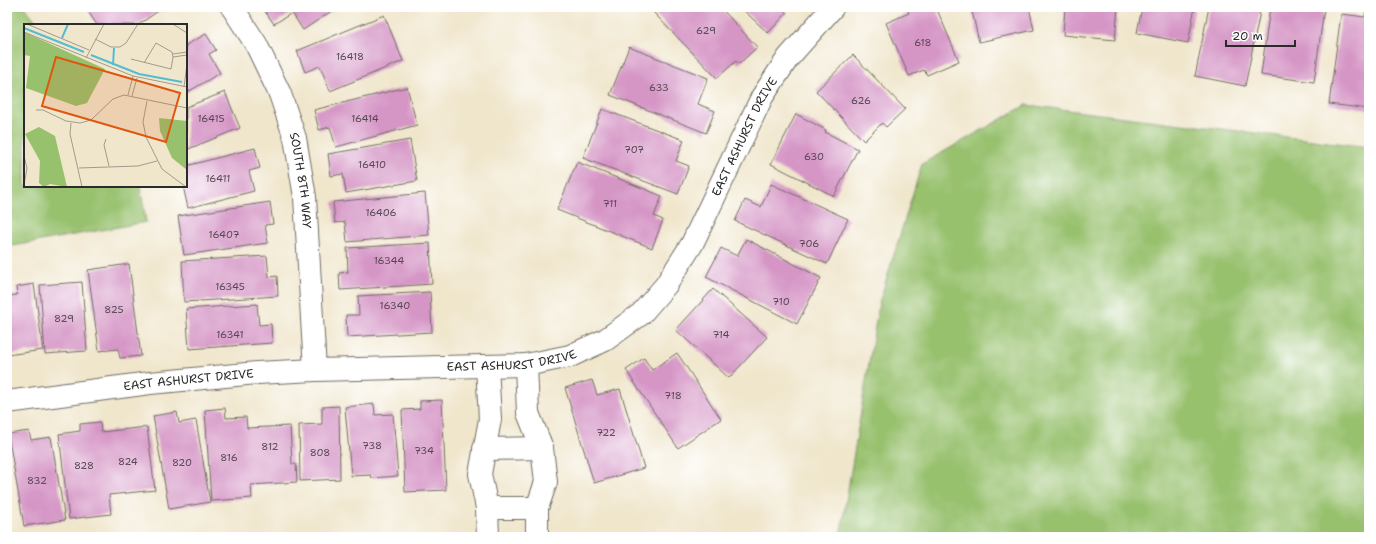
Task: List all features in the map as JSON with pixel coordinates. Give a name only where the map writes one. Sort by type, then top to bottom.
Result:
[{"type":"street","name":"SOUTH 8TH WAY","points":[[232,7],[256,44],[280,94],[295,138],[305,197],[315,370]]},
{"type":"street","name":"EAST ASHURST DRIVE","points":[[7,402],[150,383],[315,370],[526,366],[570,356],[605,340],[641,314],[666,284],[692,244],[762,97],[788,58],[833,7]]},
{"type":"street","points":[[487,366],[490,419],[480,474],[487,508],[488,537]]},
{"type":"street","points":[[526,366],[528,413],[542,448],[546,482],[537,508],[537,537]]},
{"type":"street","points":[[484,449],[542,448]]},
{"type":"street","points":[[487,508],[537,508]]},
{"type":"green space","points":[[7,7],[25,7],[38,24],[24,24],[24,187],[140,187],[146,222],[7,247]]},
{"type":"green space","points":[[1026,105],[1369,147],[1369,537],[840,537],[879,303],[922,164]]},
{"type":"building","points":[[94,7],[164,7],[139,24],[96,24],[88,11]]},
{"type":"building","points":[[262,7],[338,7],[303,30],[292,13],[274,24]]},
{"type":"building","points":[[660,7],[720,7],[757,47],[739,64],[736,61],[717,78],[654,13]]},
{"type":"building","points":[[740,7],[780,7],[787,13],[768,33]]},
{"type":"building","points":[[906,7],[936,7],[959,61],[927,75],[924,70],[909,76],[886,23],[909,13]]},
{"type":"building","points":[[971,7],[1029,7],[1034,30],[979,42]]},
{"type":"building","points":[[1065,7],[1118,7],[1115,40],[1063,35]]},
{"type":"building","points":[[1142,7],[1195,7],[1188,43],[1137,33]]},
{"type":"building","points":[[1209,7],[1261,7],[1245,86],[1195,76]]},
{"type":"building","points":[[1270,7],[1307,7],[1324,9],[1314,82],[1261,75]]},
{"type":"building","points":[[1366,8],[1369,8],[1369,109],[1329,104],[1341,14],[1365,17]]},
{"type":"building","points":[[384,15],[403,61],[330,91],[320,66],[305,72],[297,51]]},
{"type":"building","points":[[206,34],[216,50],[209,54],[220,73],[187,92],[187,44]]},
{"type":"building","points":[[629,47],[708,78],[698,104],[715,111],[706,133],[610,95]]},
{"type":"building","points":[[853,55],[905,109],[886,127],[882,123],[864,141],[816,91]]},
{"type":"building","points":[[407,87],[417,125],[336,147],[330,127],[319,130],[314,110]]},
{"type":"building","points":[[225,92],[240,128],[187,150],[187,107]]},
{"type":"building","points":[[602,109],[684,140],[676,161],[689,166],[678,194],[583,158]]},
{"type":"building","points":[[796,114],[826,130],[825,132],[858,149],[834,196],[771,164]]},
{"type":"building","points":[[410,140],[417,181],[346,193],[343,174],[331,176],[328,154]]},
{"type":"building","points":[[255,148],[260,168],[249,171],[254,191],[188,208],[183,187],[187,187],[187,166]]},
{"type":"building","points":[[577,162],[662,196],[654,216],[663,220],[652,248],[557,210]]},
{"type":"building","points":[[771,184],[848,219],[827,264],[735,221],[745,200],[761,207]]},
{"type":"building","points":[[425,193],[429,235],[347,242],[345,222],[335,223],[333,202]]},
{"type":"building","points":[[270,202],[273,224],[265,225],[268,243],[184,255],[178,216]]},
{"type":"building","points":[[746,239],[821,278],[797,324],[706,277],[721,248],[737,256]]},
{"type":"building","points":[[430,243],[432,284],[340,290],[339,273],[348,272],[347,248]]},
{"type":"building","points":[[267,256],[269,277],[277,276],[278,296],[184,302],[182,261]]},
{"type":"building","points":[[129,264],[141,356],[120,358],[118,349],[99,351],[88,270]]},
{"type":"building","points":[[82,282],[87,351],[45,354],[40,285]]},
{"type":"building","points":[[34,284],[43,350],[7,355],[7,296],[17,295],[16,287]]},
{"type":"building","points":[[713,289],[767,337],[729,378],[676,330]]},
{"type":"building","points":[[430,292],[432,332],[347,337],[346,315],[359,315],[358,296]]},
{"type":"building","points":[[257,304],[259,325],[271,324],[272,343],[189,349],[186,309]]},
{"type":"building","points":[[677,353],[721,419],[678,448],[626,370],[644,358],[652,370]]},
{"type":"building","points":[[592,380],[597,395],[620,389],[644,468],[594,483],[565,388]]},
{"type":"building","points":[[442,400],[446,490],[405,492],[402,410],[420,409],[420,401]]},
{"type":"building","points":[[374,404],[375,415],[393,414],[398,476],[372,478],[371,475],[351,476],[345,407]]},
{"type":"building","points":[[339,406],[340,479],[300,481],[299,425],[322,424],[322,407]]},
{"type":"building","points":[[225,408],[226,418],[246,417],[247,428],[290,426],[292,464],[296,464],[297,482],[251,485],[252,498],[211,501],[205,410]]},
{"type":"building","points":[[177,412],[179,423],[196,420],[210,502],[169,509],[153,416]]},
{"type":"building","points":[[100,422],[101,432],[147,427],[155,490],[109,495],[111,514],[69,519],[59,434],[80,431],[80,424]]},
{"type":"building","points":[[29,431],[31,440],[51,437],[65,520],[24,526],[8,434]]},
{"type":"building","points":[[7,489],[11,506],[7,507]]}]
